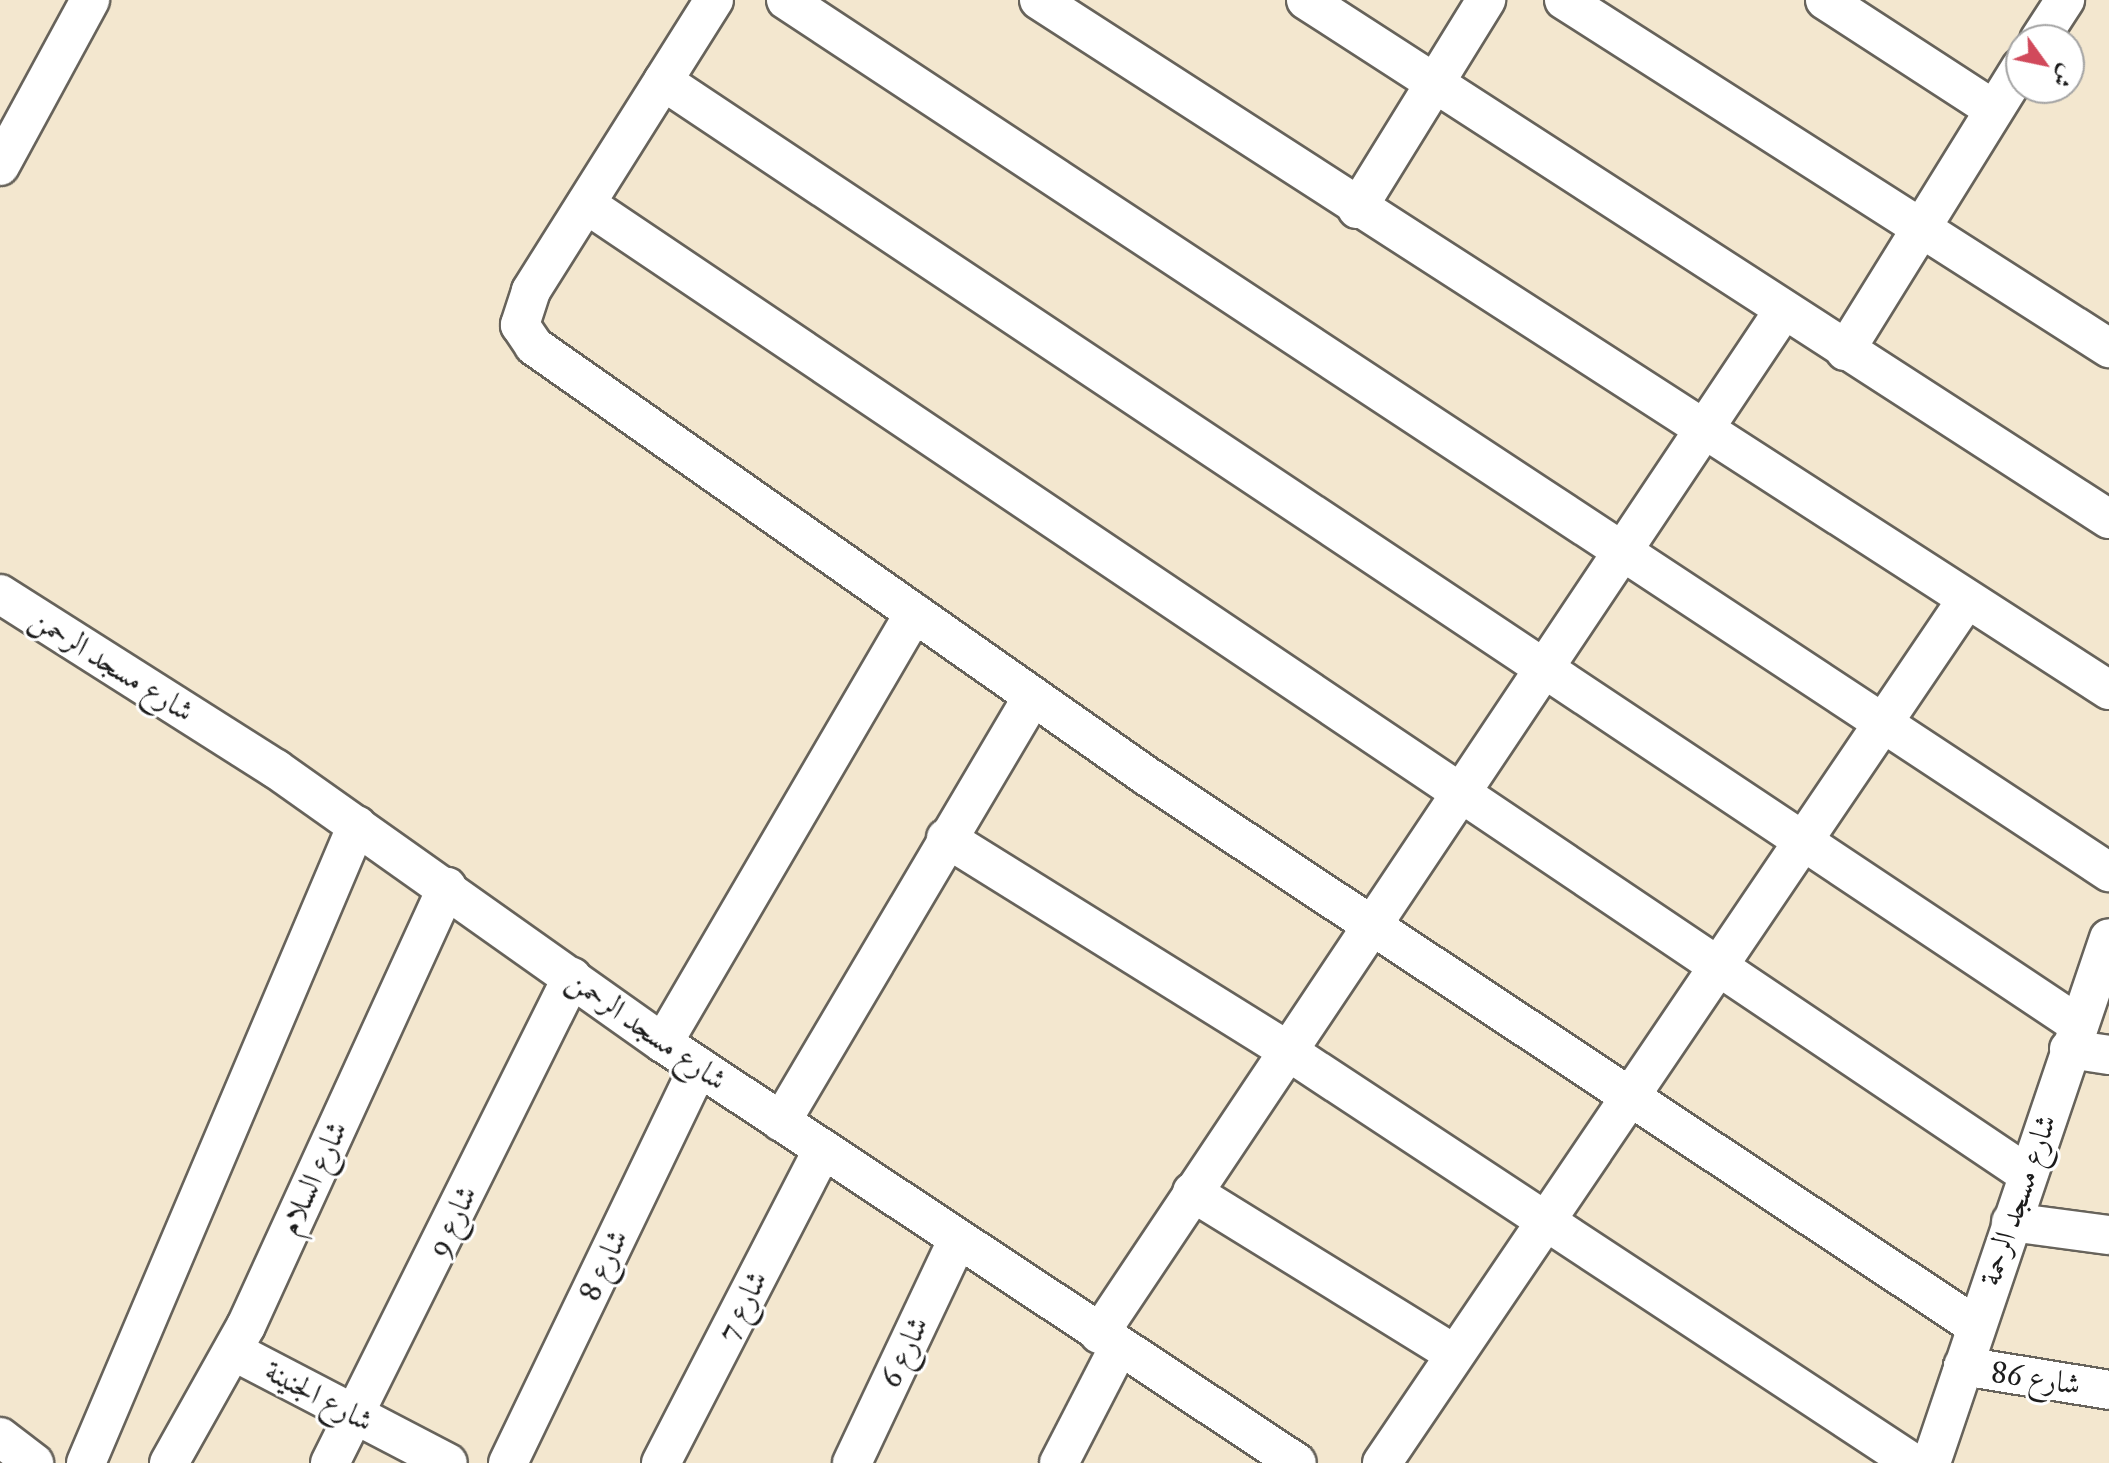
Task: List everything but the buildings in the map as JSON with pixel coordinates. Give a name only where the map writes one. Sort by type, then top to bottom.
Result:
[{"type":"street","points":[[0,166],[90,0]]},
{"type":"street","points":[[714,0],[527,302],[520,325],[534,346],[1032,697],[1976,1326]]},
{"type":"street","points":[[786,0],[1617,552],[2109,872]]},
{"type":"street","points":[[1039,0],[1357,209],[2109,690]]},
{"type":"street","points":[[1306,0],[2109,519]]},
{"type":"street","points":[[1357,209],[1432,80],[1486,0]]},
{"type":"street","points":[[1564,0],[2109,348]]},
{"type":"street","points":[[1825,0],[1993,109]]},
{"type":"street","points":[[2049,24],[2065,0]]},
{"type":"street","points":[[663,81],[1543,664],[1805,841],[2074,1037],[2109,1055]]},
{"type":"street","points":[[1845,351],[1918,225],[2005,91]]},
{"type":"street","points":[[586,204],[1461,787],[2027,1174]]},
{"type":"street","points":[[1059,1463],[1109,1340],[1192,1192],[1617,552],[1783,311]]},
{"type":"street","name":"شارع مسجد الرحمن","points":[[0,594],[357,825],[663,1043],[1109,1340],[1278,1458]]},
{"type":"street","points":[[1382,1463],[1453,1353],[1632,1098],[1967,599]]},
{"type":"street","points":[[663,1043],[914,613]]},
{"type":"street","points":[[781,1122],[1032,697]]},
{"type":"street","points":[[86,1463],[357,825]]},
{"type":"street","points":[[946,838],[1286,1050],[1913,1463]]},
{"type":"street","name":"شارع السلام","points":[[169,1463],[233,1351],[447,887]]},
{"type":"street","name":"شارع مسجد الرحمة","points":[[1931,1463],[2109,938]]},
{"type":"street","name":"شارع 9","points":[[330,1463],[572,977]]},
{"type":"street","name":"شارع 8","points":[[508,1463],[699,1067]]},
{"type":"street","name":"شارع 7","points":[[661,1463],[823,1149]]},
{"type":"street","points":[[1192,1192],[1453,1353]]},
{"type":"street","points":[[2011,1222],[2109,1235]]},
{"type":"street","name":"شارع 6","points":[[852,1463],[957,1241]]},
{"type":"street","name":"شارع الجنينة","points":[[233,1351],[448,1463]]},
{"type":"street","name":"شارع 86","points":[[1963,1366],[2109,1390]]},
{"type":"street","points":[[0,1437],[34,1463]]}]
